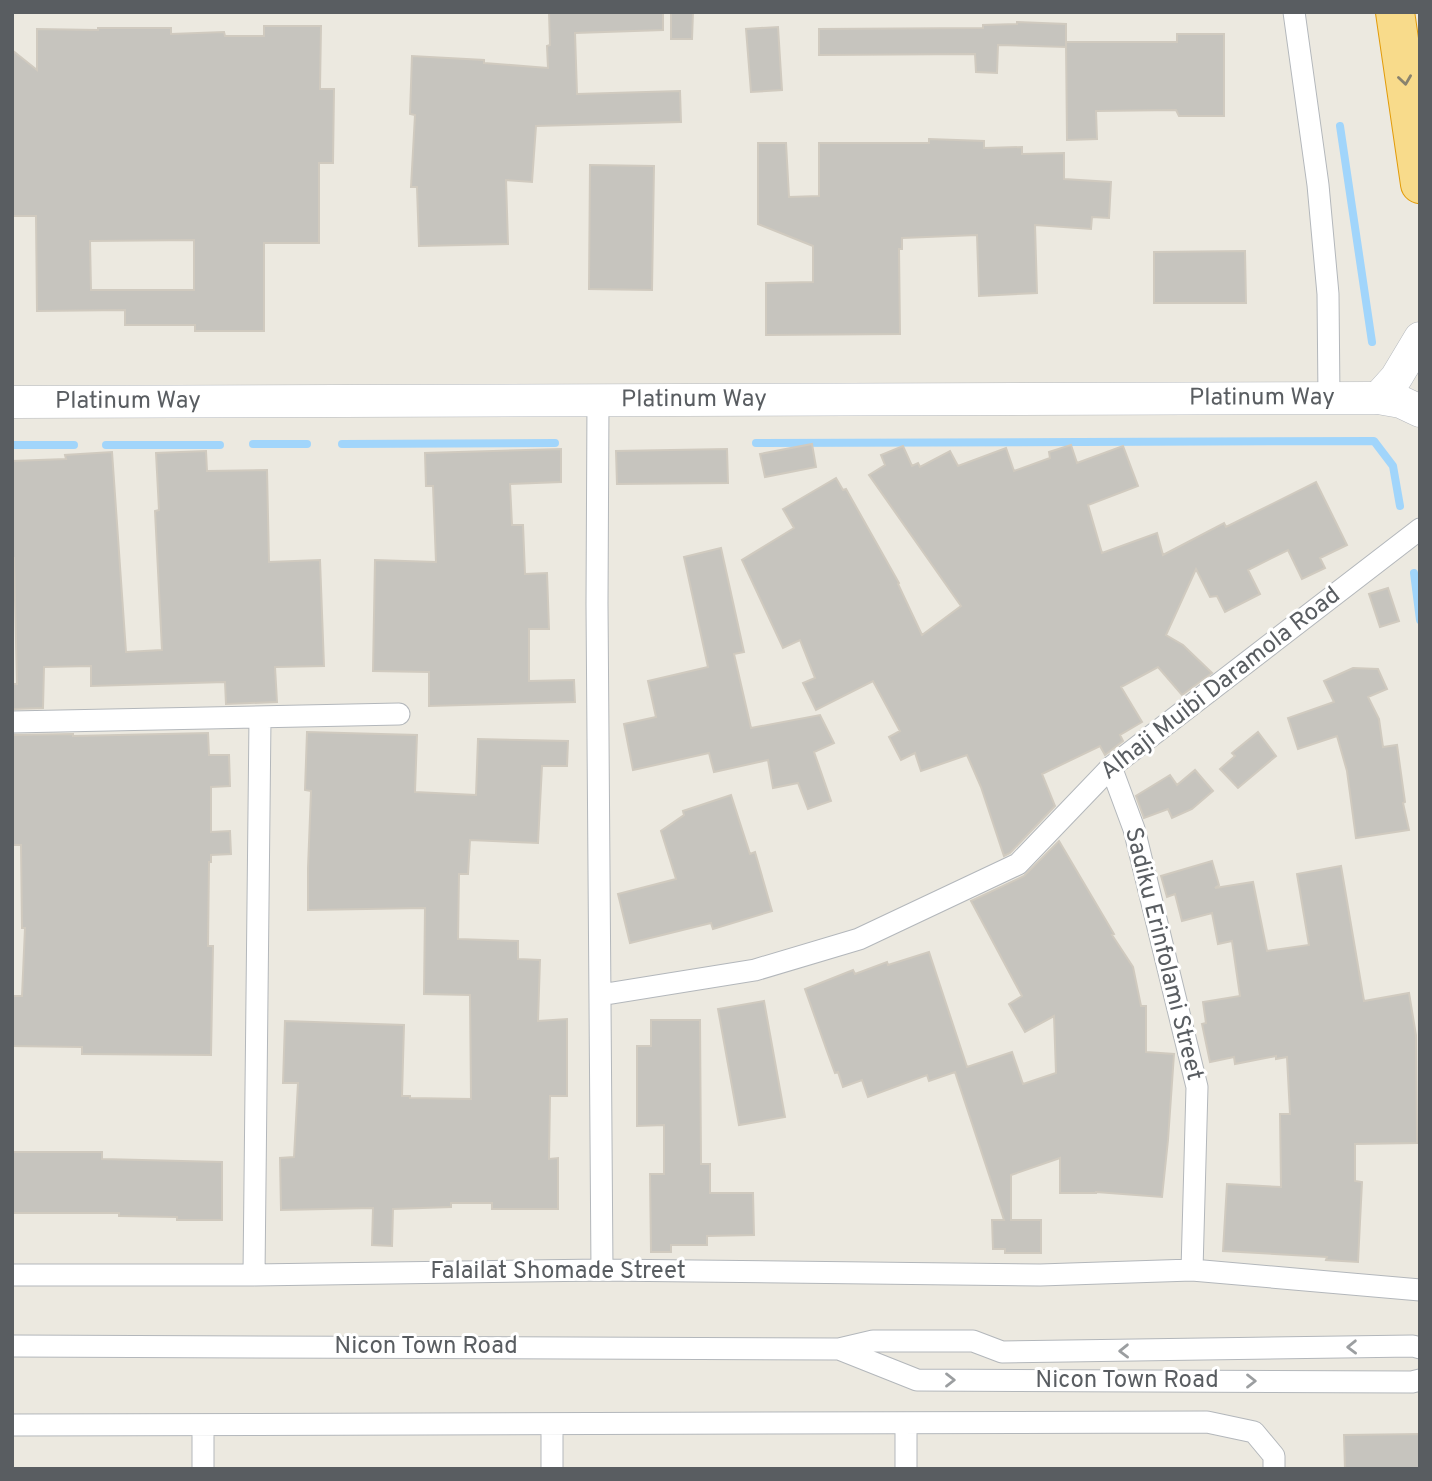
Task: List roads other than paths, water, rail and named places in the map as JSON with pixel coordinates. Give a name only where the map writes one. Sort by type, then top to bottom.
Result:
[{"type":"highway","points":[[1395,12],[1420,184]]},
{"type":"street","points":[[1294,12],[1325,253],[1329,398]]},
{"type":"street","points":[[1378,398],[1396,378],[1420,338]]},
{"type":"street","name":"Platinum Way","points":[[12,402],[1378,398],[1401,402],[1420,411]]},
{"type":"street","points":[[598,400],[602,1270]]},
{"type":"street","name":"Alhaji Muibi Daramola Road","points":[[600,995],[755,970],[859,939],[1018,864],[1111,767],[1420,529]]},
{"type":"street","points":[[12,722],[399,714]]},
{"type":"street","points":[[254,1275],[260,718]]},
{"type":"street","name":"Sadiku Erinfolami Street","points":[[1111,767],[1134,829],[1197,1087],[1192,1270]]},
{"type":"street","name":"Falailat Shomade Street","points":[[12,1275],[602,1270],[1040,1275],[1192,1270],[1420,1290]]},
{"type":"street","name":"Nicon Town Road","points":[[12,1346],[839,1349],[873,1340],[973,1340],[1002,1352],[1420,1348]]},
{"type":"street","points":[[916,1340],[917,1380]]},
{"type":"street","name":"Nicon Town Road","points":[[839,1349],[917,1380],[1420,1380]]},
{"type":"street","points":[[1002,1352],[1002,1380]]},
{"type":"street","points":[[12,1425],[1207,1422],[1254,1432],[1274,1456],[1274,1469]]},
{"type":"street","points":[[906,1423],[906,1469]]},
{"type":"street","points":[[552,1424],[552,1469]]},
{"type":"street","points":[[203,1425],[203,1469]]},
{"type":"waterway","points":[[1340,126],[1372,342]]},
{"type":"waterway","points":[[756,443],[1374,441],[1393,466],[1400,506]]},
{"type":"waterway","points":[[342,444],[555,443]]},
{"type":"waterway","points":[[253,444],[307,444]]},
{"type":"waterway","points":[[12,445],[74,445]]},
{"type":"waterway","points":[[106,445],[220,445]]},
{"type":"waterway","points":[[1414,573],[1420,620]]}]
